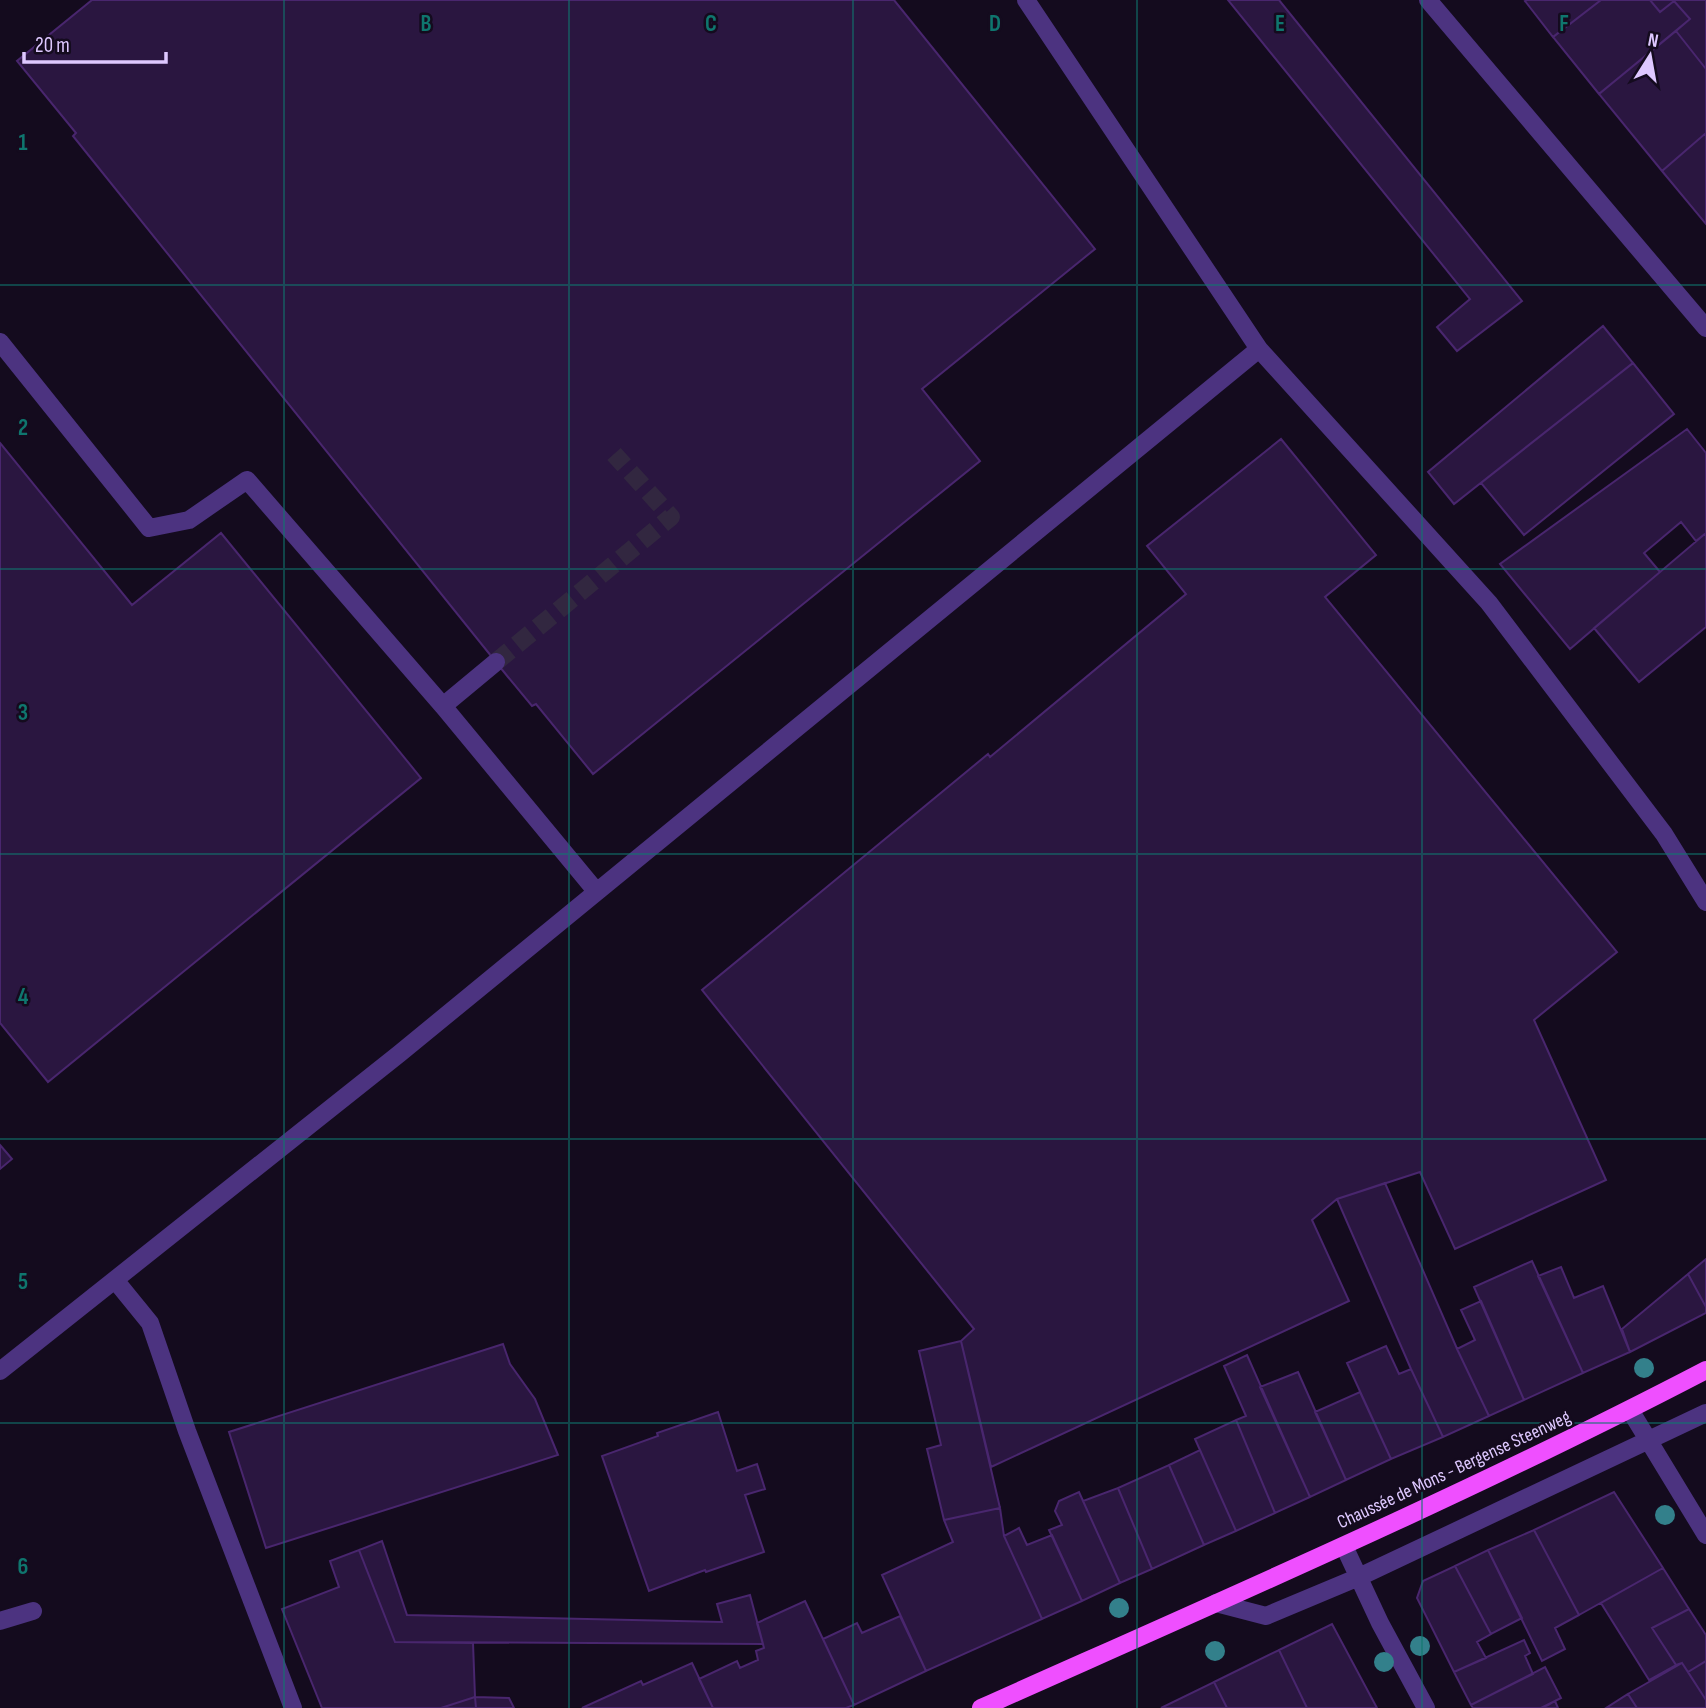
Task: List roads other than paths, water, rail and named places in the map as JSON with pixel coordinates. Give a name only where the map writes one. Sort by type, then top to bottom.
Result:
[{"type":"main road","name":"Chaussée de Mons - Bergense Steenweg","points":[[981,1708],[1345,1546],[1630,1410],[1706,1370]]},
{"type":"street","points":[[1026,0],[1259,349],[1489,603],[1664,834],[1706,902]]},
{"type":"street","points":[[1428,0],[1706,328]]},
{"type":"street","points":[[0,342],[149,528],[189,520],[247,480],[443,706],[596,891]]},
{"type":"street","points":[[0,1371],[399,1054],[1259,349]]},
{"type":"street","points":[[443,706],[496,662]]},
{"type":"street","points":[[115,1280],[150,1323],[187,1431],[293,1708]]},
{"type":"street","points":[[1630,1410],[1706,1535]]},
{"type":"street","points":[[1216,1603],[1266,1616],[1359,1577],[1706,1413]]},
{"type":"street","points":[[1345,1546],[1380,1623],[1426,1708]]},
{"type":"street","points":[[0,1621],[33,1611]]},
{"type":"tunnel","points":[[496,662],[671,517],[614,454]]}]
